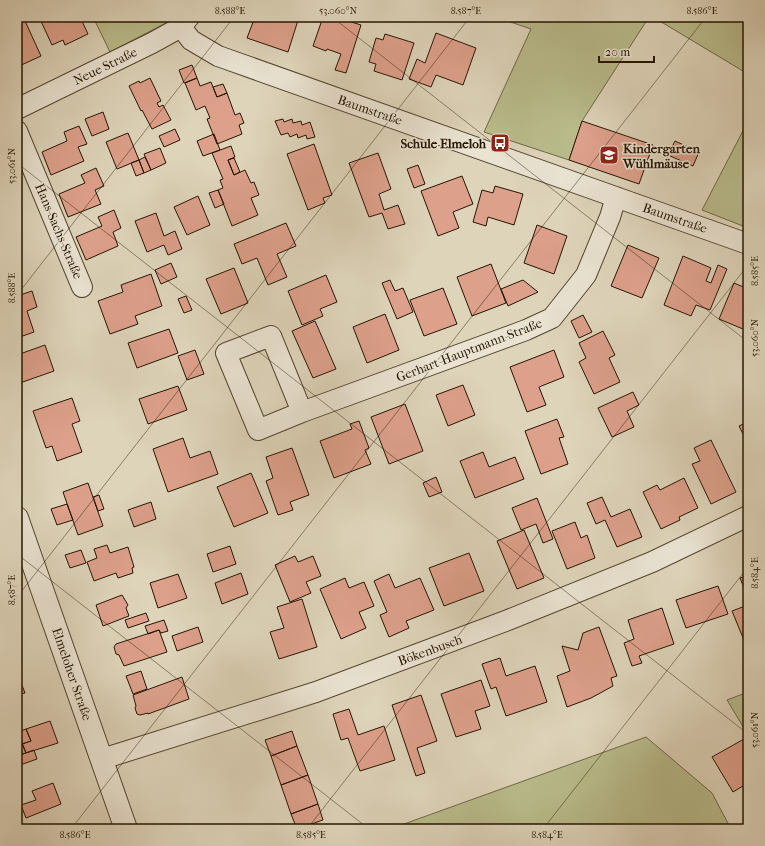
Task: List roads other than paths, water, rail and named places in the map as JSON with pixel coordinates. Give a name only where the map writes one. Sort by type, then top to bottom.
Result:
[{"type":"street","name":"Neue Straße","points":[[17,109],[152,43],[185,22]]},
{"type":"street","name":"Baumstraße","points":[[185,22],[191,40],[218,56],[748,244]]},
{"type":"street","name":"Hans-Sachs-Straße","points":[[17,131],[82,287]]},
{"type":"street","name":"Gerhart-Hauptmann-Straße","points":[[302,412],[271,336],[226,353],[258,430],[302,412],[526,330],[552,318],[586,275],[610,218],[616,198]]},
{"type":"street","name":"Bökenbusch","points":[[102,759],[316,692],[508,620],[652,562],[748,516]]},
{"type":"street","name":"Elmeloher Straße","points":[[17,518],[126,829]]},
{"type":"place","name":"Schule Elmeloh","points":[[500,143]]},
{"type":"place","name":"Kindergarten Wühlmäuse","points":[[609,155]]}]
